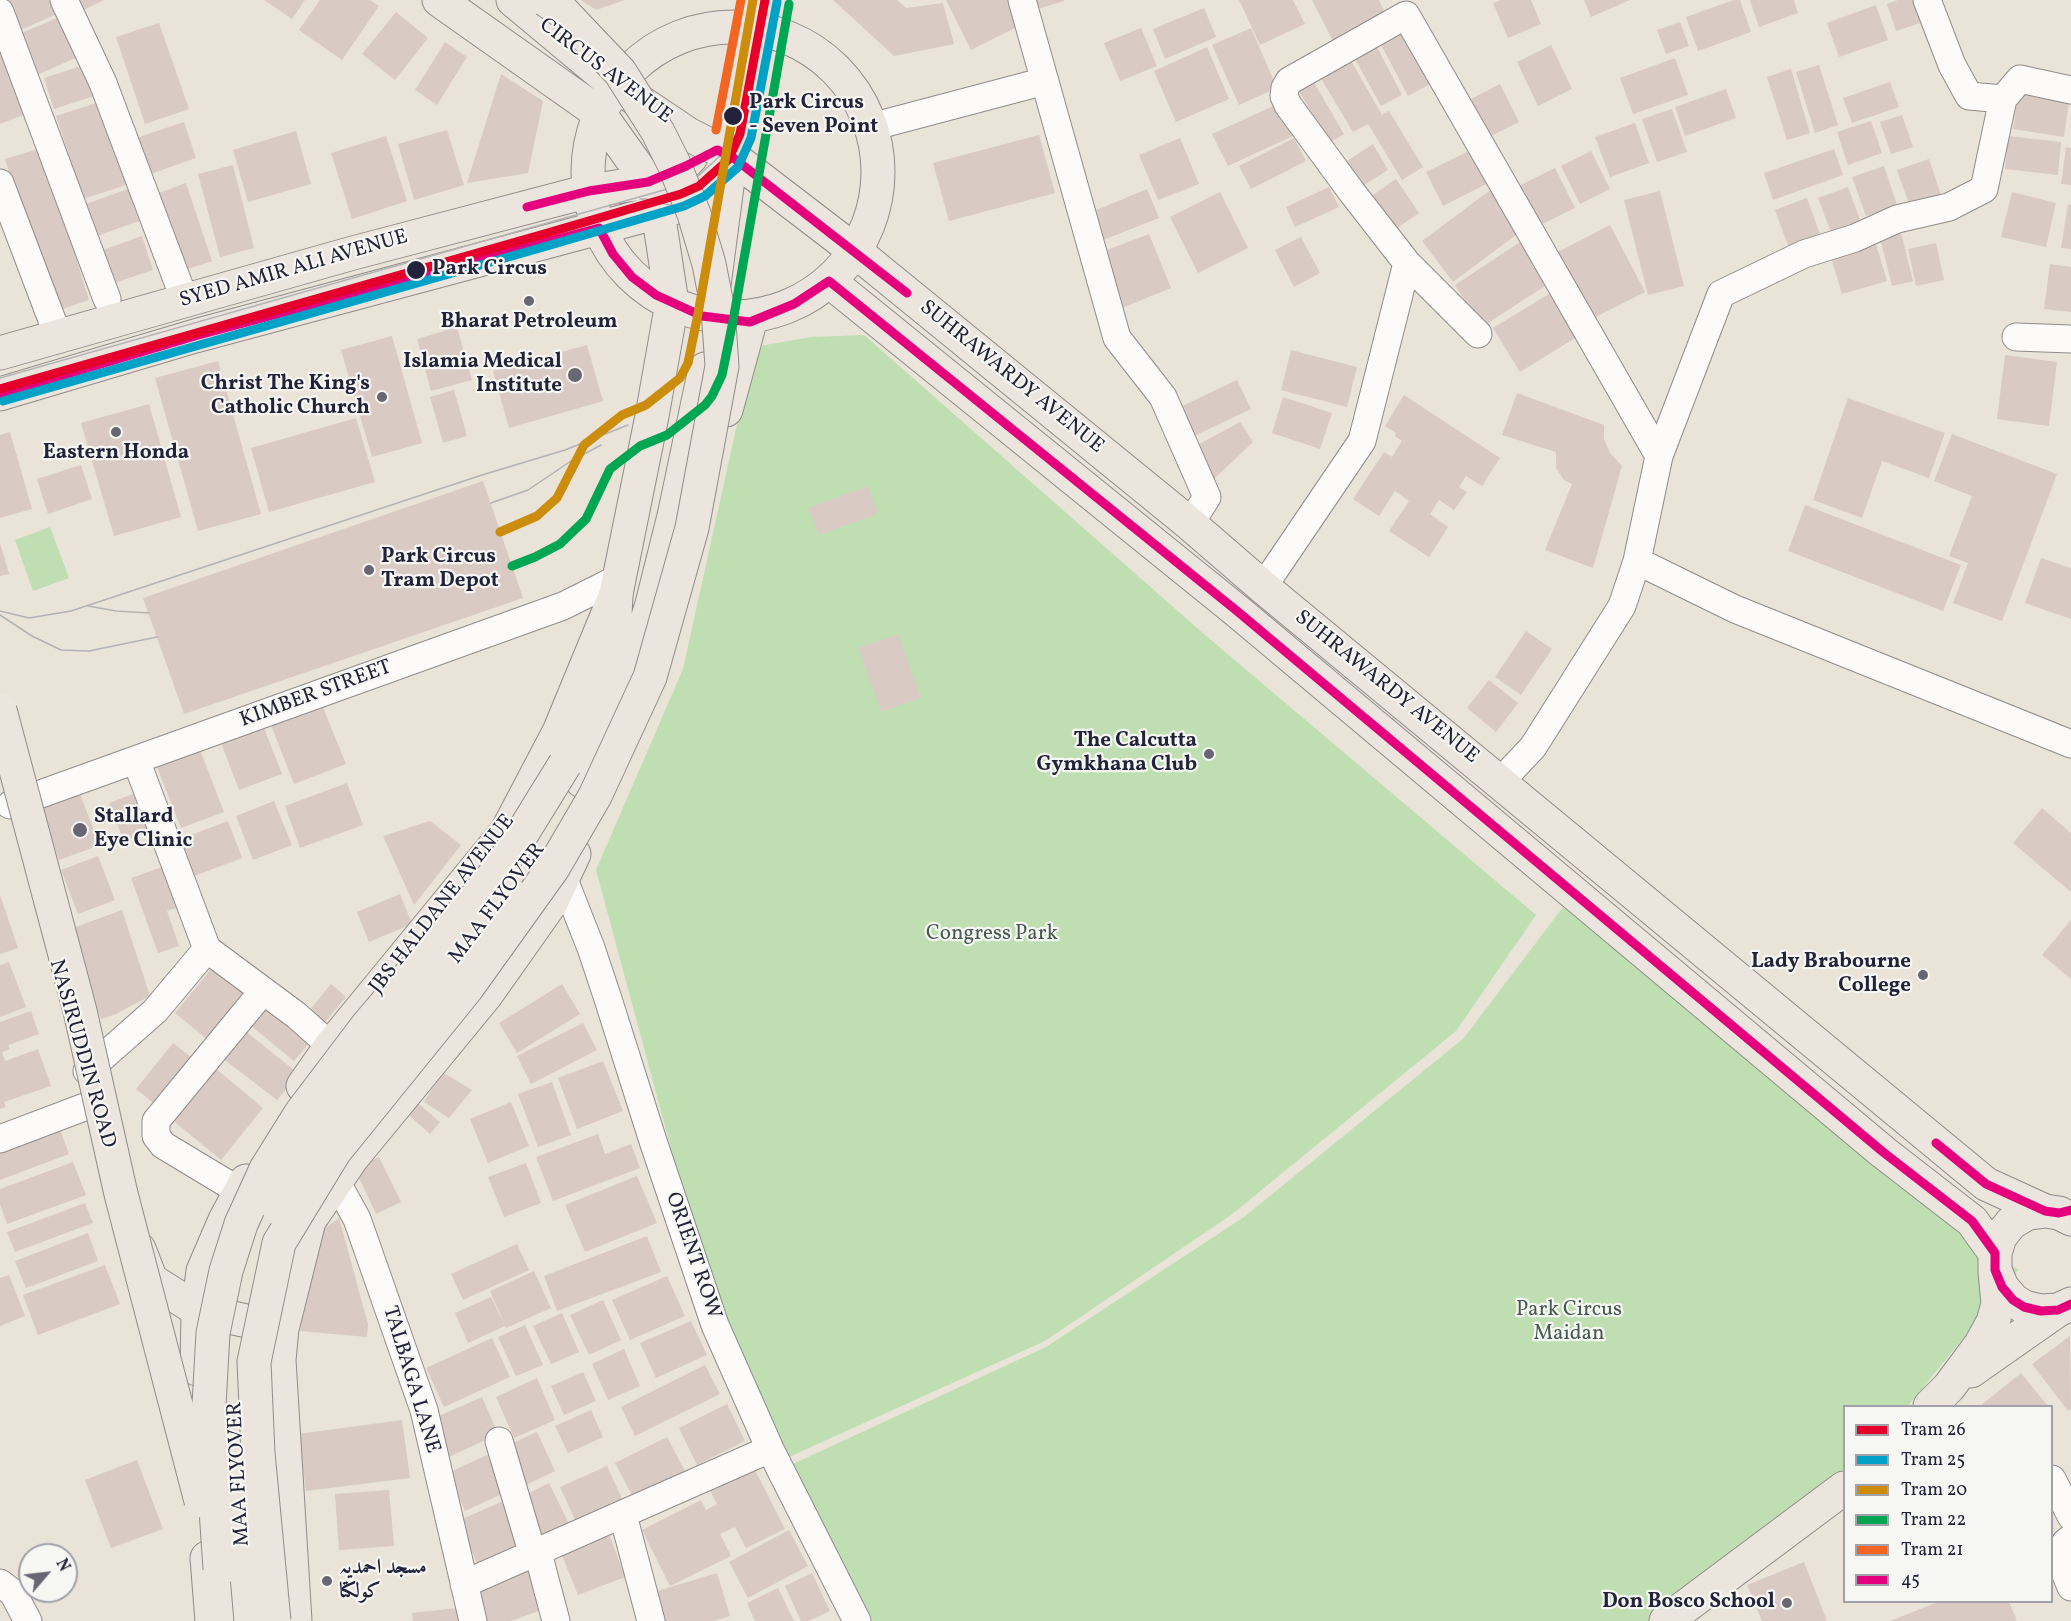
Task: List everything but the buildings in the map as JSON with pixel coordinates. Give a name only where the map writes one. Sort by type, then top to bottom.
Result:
[{"type":"main road","name":"CIRCUS AVENUE","points":[[439,0],[599,113]]},
{"type":"main road","name":"CIRCUS AVENUE","points":[[513,0],[615,85],[688,134],[724,153]]},
{"type":"main road","points":[[274,1621],[258,1453],[254,1362],[279,1243],[335,1151],[467,988],[554,867],[595,796],[650,677],[692,528],[722,366],[718,310],[709,264],[694,214],[674,164],[658,132],[620,72],[563,12],[546,0]]},
{"type":"main road","points":[[749,14],[826,60],[854,91],[871,127],[878,170],[873,212],[855,251],[829,281],[794,304],[750,322],[702,316],[656,295],[632,277],[613,254],[599,228],[589,191],[589,152],[599,113],[615,85],[647,54],[680,36],[716,27],[749,14]]},
{"type":"main road","name":"MAA FLYOVER","points":[[251,1621],[233,1415],[241,1336],[252,1275],[301,1161],[316,1136],[523,876],[582,781],[602,744],[626,687],[652,604],[702,389],[712,316],[724,153],[749,14]]},
{"type":"main road","name":"JBS HALDANE AVENUE","points":[[212,1621],[195,1434],[198,1310],[203,1271],[225,1220],[279,1121],[331,1046],[507,831],[559,732],[618,586],[672,303],[658,213],[648,182],[599,113]]},
{"type":"main road","name":"SYED AMIR ALI AVENUE","points":[[0,353],[353,253],[589,191],[648,182],[724,153]]},
{"type":"main road","name":"SYED AMIR ALI AVENUE","points":[[0,394],[195,336],[677,207],[705,192],[718,178],[724,153]]},
{"type":"main road","name":"SUHRAWARDY AVENUE","points":[[724,153],[855,251],[1190,524],[1263,587],[1986,1184],[2062,1213]]},
{"type":"main road","name":"SUHRAWARDY AVENUE","points":[[829,281],[1236,611],[1883,1152],[1972,1221],[1995,1261],[2002,1287],[2013,1300],[2024,1307],[2041,1311],[2064,1307]]},
{"type":"main road","name":"MAA FLYOVER","points":[[295,1621],[279,1360],[282,1329],[309,1221],[352,1158],[486,995],[551,903],[654,689],[669,621],[750,322]]},
{"type":"main road","name":"MAA FLYOVER","points":[[232,1621],[220,1569],[209,1405],[213,1334],[226,1271],[241,1224],[266,1169],[302,1113],[367,1026],[489,882],[565,764],[614,638],[618,586]]},
{"type":"main road","points":[[0,710],[80,1011],[123,1205],[220,1569]]},
{"type":"main road","name":"NASIRUDDIN ROAD","points":[[0,772],[129,1224],[152,1280],[198,1310]]},
{"type":"main road","points":[[1939,1397],[1981,1344],[1993,1322],[1998,1304],[1995,1261],[2000,1237],[2011,1223],[2028,1213],[2062,1213]]},
{"type":"main road","points":[[1939,1397],[2064,1307]]},
{"type":"main road","points":[[198,1310],[282,1329]]},
{"type":"main road","points":[[1666,1621],[1843,1489]]},
{"type":"street","points":[[64,0],[103,83],[185,301]]},
{"type":"street","points":[[1022,0],[1117,338],[1162,397],[1207,497],[1190,524]]},
{"type":"street","points":[[1927,0],[1952,65],[1969,96],[2003,99]]},
{"type":"street","points":[[0,12],[107,300]]},
{"type":"street","points":[[1478,334],[1407,263],[1344,182],[1288,105],[1284,96],[1289,81],[1406,15],[1659,456]]},
{"type":"street","points":[[1500,782],[1533,747],[1622,606],[1637,561],[1659,456],[1721,294],[1804,255],[1854,238],[1897,219],[1949,207],[1984,189],[2003,99],[2020,79],[2071,90]]},
{"type":"street","points":[[871,127],[1045,81]]},
{"type":"street","points":[[0,183],[52,320],[61,337]]},
{"type":"street","points":[[1263,587],[1362,441],[1407,263]]},
{"type":"street","points":[[2016,337],[2071,339]]},
{"type":"street","points":[[1637,561],[1735,609],[2071,744]]},
{"type":"street","name":"KIMBER STREET","points":[[10,805],[618,586]]},
{"type":"street","points":[[136,760],[207,949],[296,1015],[331,1046]]},
{"type":"street","name":"ORIENT ROW","points":[[563,877],[591,948],[715,1325],[770,1449],[857,1621]]},
{"type":"street","points":[[87,1071],[155,1011],[207,949]]},
{"type":"street","points":[[241,1192],[163,1145],[156,1136],[156,1121],[263,990]]},
{"type":"street","points":[[0,1139],[95,1103]]},
{"type":"street","name":"TALBAGA LANE","points":[[336,1181],[357,1218],[424,1410],[473,1621]]},
{"type":"street","points":[[500,1441],[556,1621]]},
{"type":"street","points":[[464,1584],[770,1449]]},
{"type":"street","points":[[2053,1481],[2071,1516]]},
{"type":"street","points":[[623,1515],[651,1621]]},
{"type":"street","points":[[2071,1538],[2065,1543],[2061,1563],[2071,1587]]},
{"type":"street","points":[[0,1583],[13,1593],[27,1621]]},
{"type":"green space","name":"Congress Park","points":[[864,335],[1205,635],[1536,915],[1456,1031],[1231,1215],[1045,1341],[789,1457],[740,1356],[679,1178],[596,870],[683,669],[754,347],[811,337]]},
{"type":"green space","points":[[50,527],[69,578],[33,591],[15,540]]},
{"type":"green space","name":"Park Circus Maidan","points":[[1563,907],[1873,1160],[2018,1270],[1909,1405],[1843,1405],[1843,1478],[1649,1621],[873,1621],[793,1464],[1046,1347],[1244,1217],[1464,1038]]},
{"type":"tram line","name":"21","points":[[716,130],[741,0]]},
{"type":"tram line","points":[[0,378],[678,186],[695,179],[723,153],[730,133],[752,0]]},
{"type":"tram line","name":"20","points":[[500,532],[537,516],[557,498],[584,445],[622,415],[646,405],[680,378],[688,363],[753,0]]},
{"type":"tram line","name":"26","points":[[0,389],[544,234],[681,194],[699,186],[728,160],[740,134],[765,0]]},
{"type":"tram line","name":"25","points":[[3,401],[684,206],[705,196],[738,167],[751,138],[777,2]]},
{"type":"tram line","name":"22","points":[[512,566],[560,544],[586,519],[610,469],[640,446],[667,435],[705,405],[712,396],[722,375],[733,321],[789,4]]},
{"type":"tram line","points":[[640,199],[677,207],[689,214],[708,234],[718,264]]},
{"type":"tram line","points":[[0,611],[29,618],[71,611],[482,475],[565,450],[628,425]]},
{"type":"tram line","points":[[491,503],[528,490],[571,461],[601,445]]},
{"type":"tram line","points":[[88,606],[149,613]]},
{"type":"tram line","points":[[0,615],[32,636],[61,650],[89,651],[157,637]]},
{"type":"transit line","name":"45","points":[[527,207],[589,191],[648,182],[717,150],[731,156],[907,293]]},
{"type":"transit line","name":"45","points":[[0,394],[195,336],[599,228],[613,254],[632,277],[656,295],[702,316],[750,322],[794,304],[829,281],[1237,611],[1883,1152],[1972,1221],[1995,1253],[1995,1270],[2002,1287],[2013,1300],[2024,1307],[2041,1311],[2058,1310],[2071,1304]]},
{"type":"transit line","name":"45","points":[[1936,1143],[1986,1184],[2045,1211],[2059,1213],[2071,1210]]},
{"type":"place","name":"Park Circus - Seven Point","points":[[733,116]]},
{"type":"place","name":"Park Circus","points":[[416,270]]},
{"type":"place","name":"Bharat Petroleum","points":[[529,301]]},
{"type":"place","name":"Islamia Medical Institute","points":[[575,375]]},
{"type":"place","name":"Christ The King's Catholic Church","points":[[382,397]]},
{"type":"place","name":"Eastern Honda","points":[[116,432]]},
{"type":"place","name":"Park Circus Tram Depot","points":[[369,570]]},
{"type":"place","name":"The Calcutta Gymkhana Club","points":[[1209,754]]},
{"type":"place","name":"Stallard Eye Clinic","points":[[80,830]]},
{"type":"place","name":"Lady Brabourne College","points":[[1923,975]]},
{"type":"place","name":"مسجد احمدیہ کولکتا","points":[[327,1581]]},
{"type":"place","name":"Don Bosco School","points":[[1787,1603]]}]
